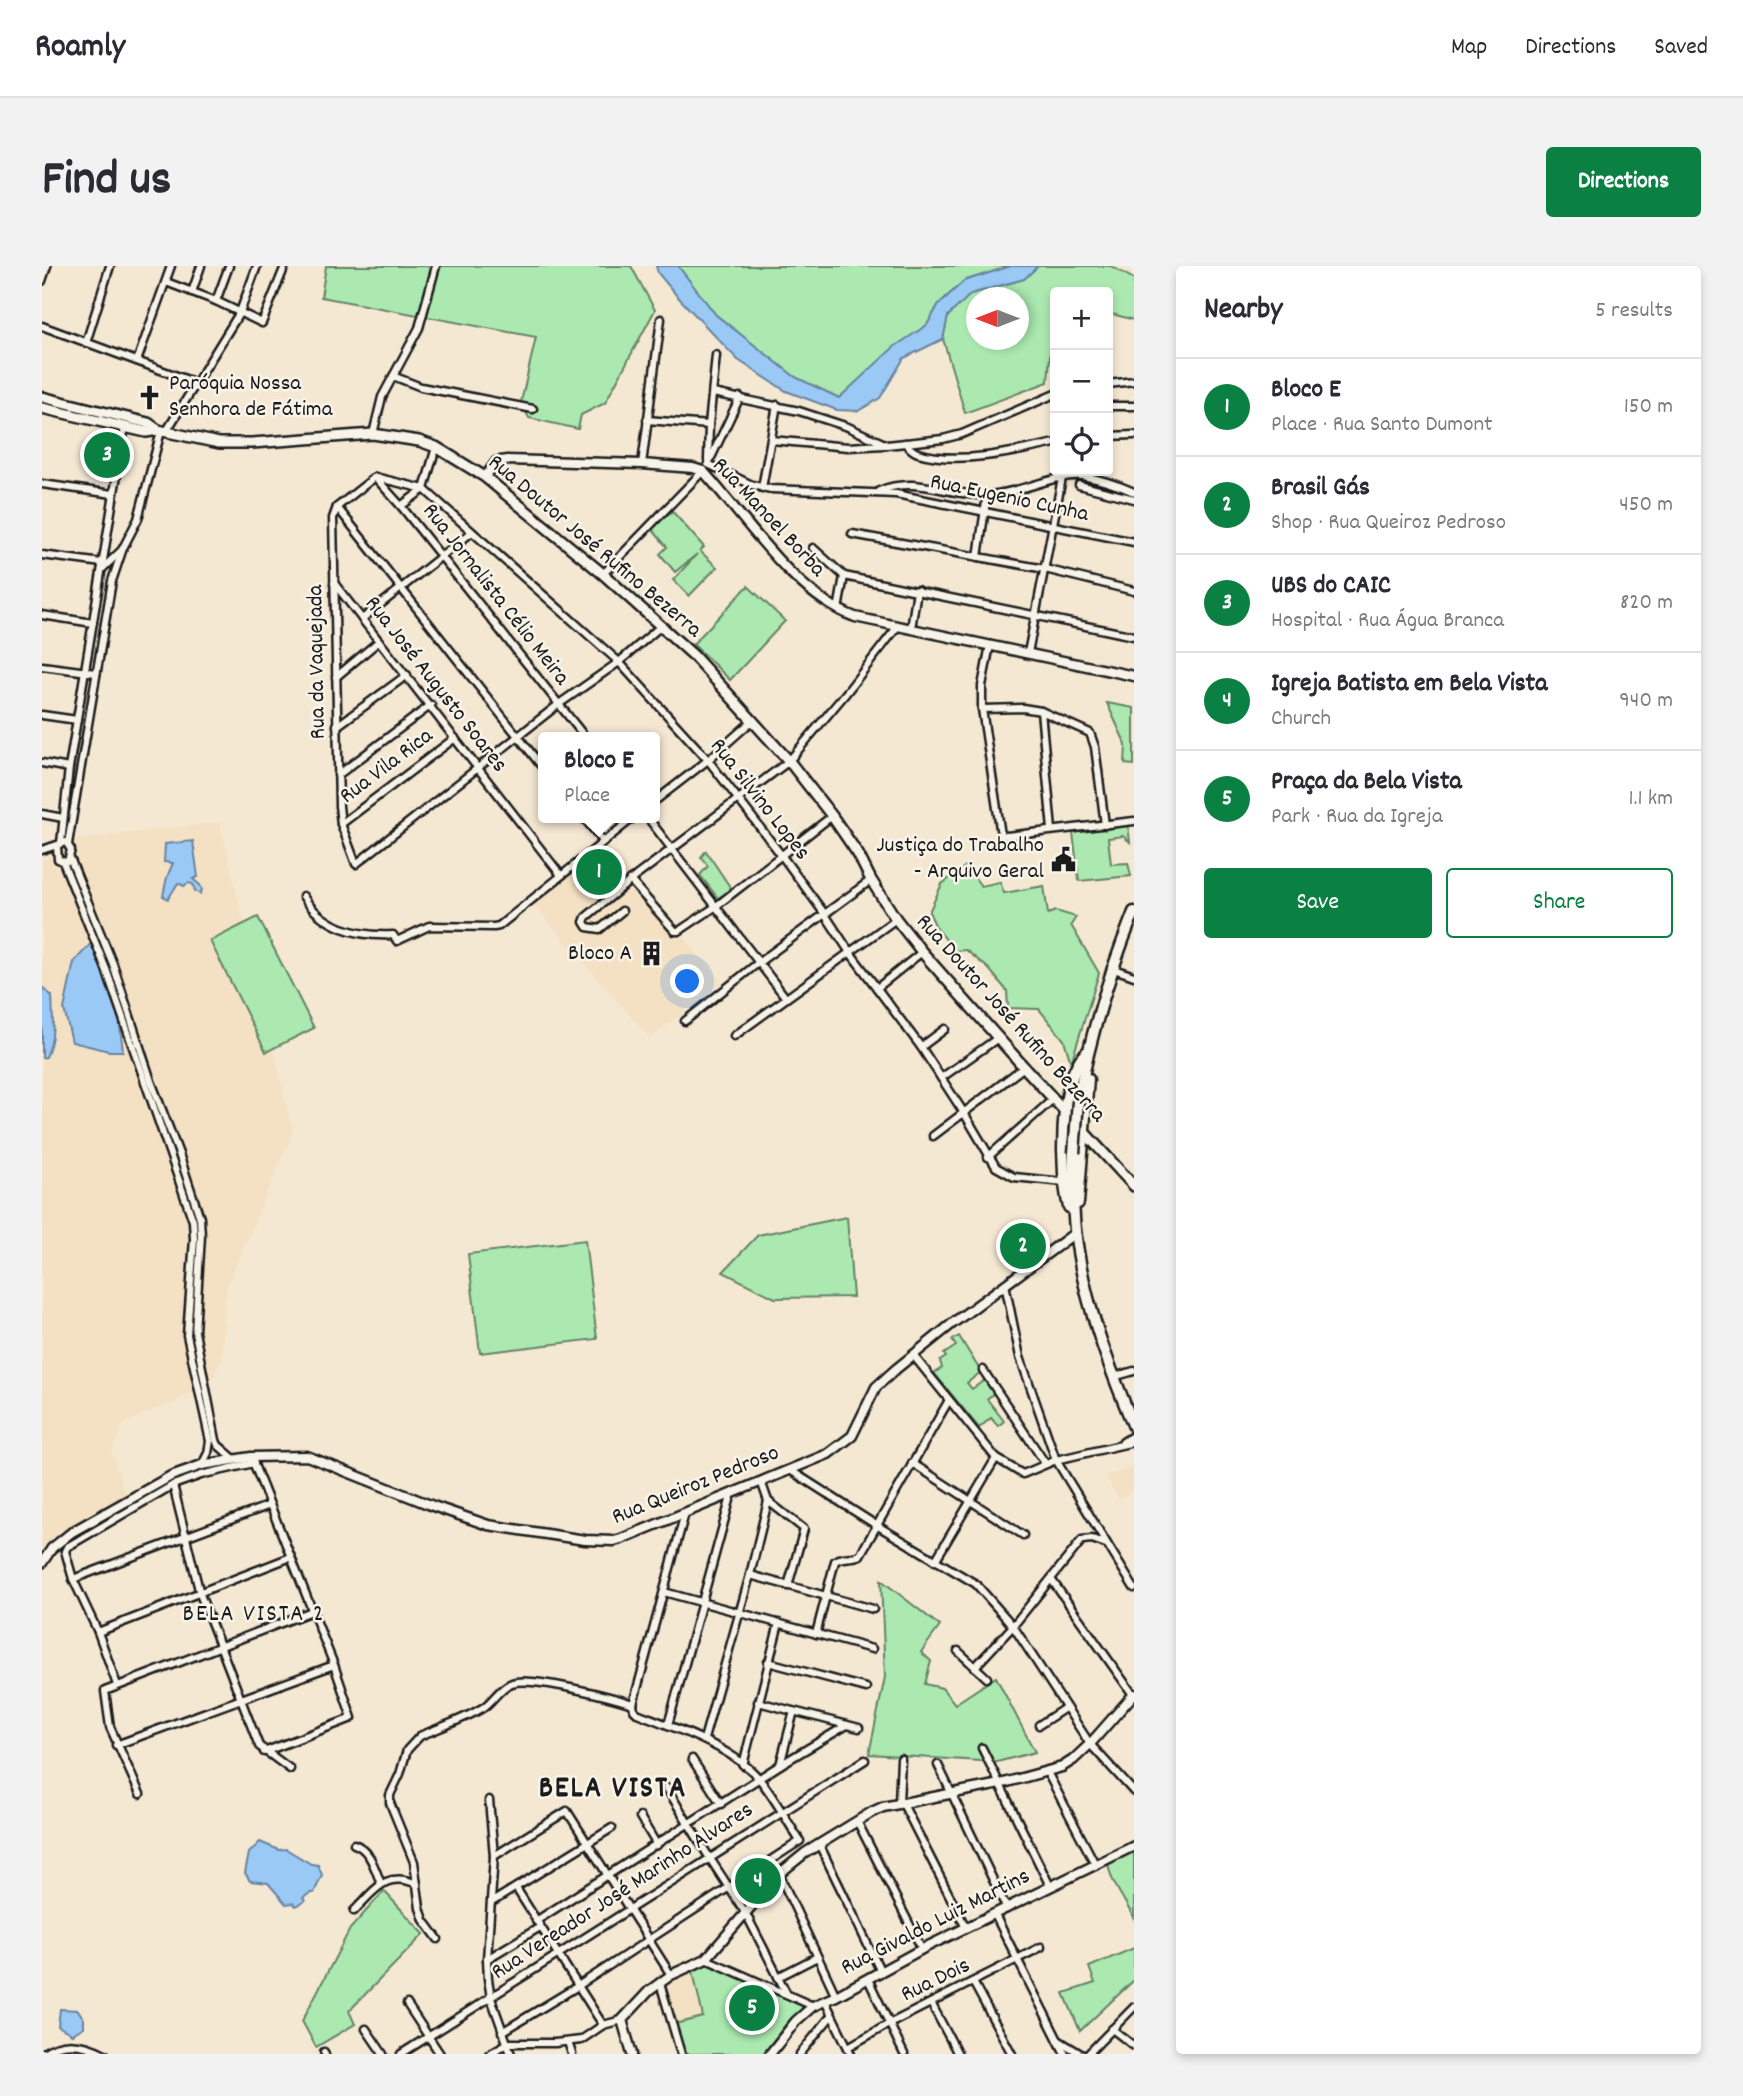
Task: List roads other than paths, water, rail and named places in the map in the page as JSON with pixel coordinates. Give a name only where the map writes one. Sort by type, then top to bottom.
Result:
[{"type":"main road","name":"Rua Doutor José Rufino Bezerra","points":[[42,397],[126,422],[146,432],[162,431],[219,443],[373,434],[419,441],[436,447],[485,477],[603,574],[693,655],[789,761],[832,816],[895,919],[922,952],[1134,1185]]},
{"type":"main road","name":"Rua Doutor José Rufino Bezerra","points":[[42,408],[126,422]]},
{"type":"main road","points":[[1134,912],[1111,968],[1087,1053],[1078,1101],[1074,1153],[1075,1233],[1087,1289],[1113,1377],[1134,1427]]},
{"type":"main road","points":[[1074,1221],[1079,1199],[1091,1039]]},
{"type":"main road","points":[[1074,1221],[1063,1182],[1066,1113],[1072,1076],[1079,1061],[1087,1053]]},
{"type":"street","points":[[42,281],[47,266]]},
{"type":"street","points":[[86,343],[110,266]]},
{"type":"street","points":[[137,361],[171,266]]},
{"type":"street","points":[[192,292],[201,266]]},
{"type":"street","points":[[216,301],[229,266]]},
{"type":"street","points":[[202,1465],[210,1441],[187,1335],[193,1221],[106,970],[63,862],[57,855],[62,844],[112,581],[123,548],[138,519],[162,431],[240,312],[257,266]]},
{"type":"street","points":[[166,282],[216,301],[262,323],[285,266]]},
{"type":"street","points":[[373,434],[382,397],[419,328],[436,266]]},
{"type":"street","points":[[642,464],[661,319]]},
{"type":"street","points":[[42,326],[195,383]]},
{"type":"street","points":[[706,467],[716,355]]},
{"type":"street","points":[[393,376],[421,387],[533,409]]},
{"type":"street","points":[[1113,383],[1134,381]]},
{"type":"street","points":[[713,393],[777,405],[848,427],[887,445]]},
{"type":"street","points":[[771,440],[848,447],[905,443],[962,434],[1050,396]]},
{"type":"street","points":[[603,574],[706,467],[740,397]]},
{"type":"street","points":[[762,488],[777,405]]},
{"type":"street","points":[[1113,406],[1134,406]]},
{"type":"street","points":[[647,420],[709,425]]},
{"type":"street","points":[[62,844],[69,768],[126,422]]},
{"type":"street","points":[[1113,436],[1134,435]]},
{"type":"street","points":[[905,443],[918,453],[949,457],[1028,450],[1050,444]]},
{"type":"street","points":[[401,506],[424,489],[436,447]]},
{"type":"street","name":"Rua Manoel Borba","points":[[485,477],[496,462],[507,460],[706,467],[799,583],[837,611],[1134,676]]},
{"type":"street","points":[[706,467],[762,488],[877,492],[902,483],[987,495],[1014,493],[1070,476]]},
{"type":"street","points":[[1089,476],[1134,492]]},
{"type":"street","points":[[375,477],[337,507],[538,762]]},
{"type":"street","name":"Rua Silvino Lopes","points":[[375,477],[424,489],[619,662],[708,760],[782,856],[921,1047],[996,1167],[1014,1177],[1063,1182]]},
{"type":"street","name":"Rua Jornalista Célio Meira","points":[[375,477],[442,556],[581,732]]},
{"type":"street","points":[[1028,653],[1062,478]]},
{"type":"street","points":[[42,484],[113,494]]},
{"type":"street","points":[[1079,485],[1134,499]]},
{"type":"street","name":"Rua Eugenio Cunha","points":[[877,492],[915,497],[1134,542]]},
{"type":"street","points":[[978,557],[987,495]]},
{"type":"street","name":"Rua da Vaquejada","points":[[337,507],[332,518],[338,775],[341,824],[356,864],[477,768]]},
{"type":"street","points":[[362,620],[472,532]]},
{"type":"street","points":[[852,534],[1045,569],[1134,591]]},
{"type":"street","points":[[102,566],[123,548]]},
{"type":"street","points":[[813,548],[844,576],[1134,636]]},
{"type":"street","points":[[42,555],[102,566]]},
{"type":"street","points":[[837,611],[844,576]]},
{"type":"street","name":"Rua José Augusto Soares","points":[[334,583],[560,874]]},
{"type":"street","points":[[911,629],[916,590]]},
{"type":"street","points":[[42,615],[93,623]]},
{"type":"street","points":[[477,768],[559,704],[619,662],[661,626]]},
{"type":"street","points":[[622,911],[600,929],[587,927],[584,922],[586,917],[630,880],[789,761],[898,626]]},
{"type":"street","points":[[336,677],[379,641]]},
{"type":"street","points":[[990,645],[982,686],[982,709],[999,832],[1003,836],[1134,821]]},
{"type":"street","points":[[42,666],[96,673]]},
{"type":"street","points":[[337,726],[407,675]]},
{"type":"street","points":[[338,775],[431,705]]},
{"type":"street","points":[[982,709],[1023,708],[1084,729],[1093,739],[1105,825]]},
{"type":"street","points":[[1041,712],[1052,830]]},
{"type":"street","points":[[42,715],[77,720]]},
{"type":"street","points":[[660,797],[752,721]]},
{"type":"street","name":"Rua Vila Rica","points":[[341,824],[454,738]]},
{"type":"street","points":[[42,764],[69,768]]},
{"type":"street","points":[[42,814],[63,818]]},
{"type":"street","points":[[630,880],[675,931],[682,930],[832,816]]},
{"type":"street","points":[[588,823],[603,841]]},
{"type":"street","points":[[303,896],[312,911],[334,926],[381,936],[393,935],[397,941],[429,926],[494,928],[626,823]]},
{"type":"street","points":[[652,823],[786,998]]},
{"type":"street","points":[[42,850],[48,846],[62,844],[71,850],[70,858],[113,964],[150,1081],[179,1154],[200,1218],[195,1332],[215,1440],[233,1458]]},
{"type":"street","points":[[63,862],[70,858]]},
{"type":"street","points":[[685,1020],[871,880]]},
{"type":"street","points":[[734,1036],[895,919]]},
{"type":"street","points":[[877,988],[922,952]]},
{"type":"street","points":[[1111,968],[1134,976]]},
{"type":"street","points":[[921,1047],[945,1029]]},
{"type":"street","points":[[941,1078],[998,1038]]},
{"type":"street","points":[[933,1136],[1024,1067]]},
{"type":"street","points":[[988,1157],[1053,1098]]},
{"type":"street","name":"Rua Queiroz Pedroso","points":[[42,1563],[52,1548],[72,1532],[202,1465],[233,1458],[253,1460],[307,1456],[481,1523],[585,1541],[614,1541],[828,1454],[852,1436],[876,1387],[912,1355],[1075,1233]]},
{"type":"street","points":[[1005,1284],[1013,1330],[1027,1383],[1056,1460],[1134,1588]]},
{"type":"street","points":[[912,1355],[996,1458],[1023,1474],[1045,1463],[1134,1442]]},
{"type":"street","points":[[983,1370],[1045,1463]]},
{"type":"street","points":[[1113,1377],[1134,1371]]},
{"type":"street","points":[[816,1634],[835,1561],[860,1555],[949,1400]]},
{"type":"street","points":[[1122,1443],[1134,1435]]},
{"type":"street","points":[[935,1561],[996,1458]]},
{"type":"street","points":[[117,1685],[98,1632],[73,1579],[65,1557],[67,1548],[172,1481],[253,1460],[334,1665],[352,1718],[264,1752]]},
{"type":"street","points":[[912,1463],[1023,1535]]},
{"type":"street","points":[[790,1470],[976,1584],[1013,1626],[1090,1744],[1134,1792]]},
{"type":"street","points":[[172,1481],[200,1594],[240,1700],[259,1746],[290,1769]]},
{"type":"street","points":[[761,1481],[768,1501],[804,1529],[788,1586]]},
{"type":"street","points":[[668,1725],[732,1493]]},
{"type":"street","points":[[704,1739],[768,1501]]},
{"type":"street","points":[[73,1579],[270,1505]]},
{"type":"street","points":[[502,2032],[578,1986],[800,1841],[760,1779],[743,1765],[704,1739],[634,1710],[633,1704],[685,1513]]},
{"type":"street","points":[[975,1667],[1013,1626],[1082,1540],[1107,1544]]},
{"type":"street","points":[[98,1632],[292,1557]]},
{"type":"street","points":[[750,1575],[873,1609]]},
{"type":"street","points":[[489,2054],[508,2043],[568,2042],[581,2039],[603,2025],[622,2020],[629,2010],[671,1975],[706,1959],[779,1874],[819,1844],[872,1812],[900,1802],[1000,1784],[1047,1772],[1073,1760],[1134,1695],[1051,1579]]},
{"type":"street","points":[[664,1592],[873,1649]]},
{"type":"street","points":[[140,1794],[116,1745],[106,1710],[105,1691],[313,1611]]},
{"type":"street","points":[[743,1765],[779,1623]]},
{"type":"street","points":[[958,1651],[987,1678]]},
{"type":"street","points":[[768,1662],[866,1688]]},
{"type":"street","points":[[116,1745],[334,1665]]},
{"type":"street","points":[[438,1939],[420,1908],[414,1862],[390,1803],[390,1794],[400,1774],[407,1749],[420,1737],[477,1711],[503,1687],[517,1681],[581,1690],[633,1704]]},
{"type":"street","points":[[758,1702],[859,1728]]},
{"type":"street","points":[[1039,1726],[1065,1708]]},
{"type":"street","points":[[780,1765],[794,1711]]},
{"type":"street","points":[[487,1959],[609,1875],[847,1725]]},
{"type":"street","points":[[982,1748],[1050,1886]]},
{"type":"street","points":[[692,1759],[721,1804]]},
{"type":"street","points":[[901,1759],[900,1802],[966,1928]]},
{"type":"street","name":"Rua Vereador José Marinho Alvares","points":[[401,2054],[865,1760]]},
{"type":"street","points":[[938,1765],[1007,1909]]},
{"type":"street","points":[[1047,1772],[1095,1864]]},
{"type":"street","points":[[666,1787],[745,1912],[787,1994]]},
{"type":"street","points":[[489,1800],[494,1856],[487,1959],[491,1998],[511,2054]]},
{"type":"street","points":[[494,1856],[567,1811],[671,1975]]},
{"type":"street","points":[[639,1817],[657,1845]]},
{"type":"street","points":[[857,1821],[922,1949]]},
{"type":"street","points":[[492,1902],[612,1828]]},
{"type":"street","points":[[354,1844],[367,1852],[381,1884]]},
{"type":"street","points":[[819,1844],[881,1972]]},
{"type":"street","name":"Rua Givaldo Luiz Martins","points":[[770,2054],[796,2021],[813,2006],[922,1949],[1134,1846]]},
{"type":"street","points":[[779,1874],[835,1996]]},
{"type":"street","points":[[354,1910],[381,1884],[393,1879],[406,1879],[417,1884]]},
{"type":"street","points":[[516,1888],[603,2025]]},
{"type":"street","points":[[995,1915],[1065,2054]]},
{"type":"street","name":"Rua Dois","points":[[849,2051],[889,2024],[1041,1947]]},
{"type":"street","points":[[778,1977],[817,1957]]},
{"type":"street","points":[[706,1959],[813,2006]]},
{"type":"street","points":[[867,1979],[904,2054]]},
{"type":"street","points":[[973,1982],[1012,2054]]},
{"type":"street","points":[[660,1983],[681,2054]]},
{"type":"street","points":[[825,2001],[849,2051]]},
{"type":"street","points":[[931,2003],[958,2054]]},
{"type":"street","points":[[407,2004],[440,2054]]},
{"type":"street","points":[[1088,2054],[1134,2007]]},
{"type":"street","points":[[800,2054],[831,2016]]},
{"type":"street","points":[[622,2020],[632,2054]]},
{"type":"street","points":[[366,2029],[383,2054]]},
{"type":"street","points":[[1112,2029],[1134,2046]]},
{"type":"street","points":[[1056,2039],[1080,2054]]},
{"type":"street","points":[[568,2042],[572,2054]]},
{"type":"street","points":[[42,2054],[59,2045],[79,2043],[105,2054]]},
{"type":"water","points":[[656,266],[678,266],[716,315],[795,377],[839,398],[894,347],[927,325],[939,304],[964,281],[1011,266],[1038,266],[1024,279],[996,287],[966,287],[966,299],[948,316],[943,339],[904,358],[880,398],[858,411],[837,410],[786,391],[738,360],[658,273]]},
{"type":"water","points":[[193,841],[198,877],[193,879],[202,890],[200,894],[195,891],[193,884],[184,886],[178,883],[168,899],[163,896],[173,863],[164,862],[165,844]]},
{"type":"water","points":[[94,940],[105,982],[119,1018],[123,1051],[109,1051],[72,1042],[64,1009],[74,962]]},
{"type":"water","points":[[42,987],[52,996],[53,1019],[49,1049],[46,1057],[42,1058]]},
{"type":"water","points":[[260,1842],[279,1850],[286,1849],[311,1864],[318,1865],[322,1875],[314,1893],[303,1898],[305,1901],[296,1906],[293,1903],[286,1904],[268,1883],[250,1881],[245,1873],[249,1853]]},
{"type":"water","points":[[60,2009],[78,2010],[84,2019],[84,2027],[72,2034],[58,2026]]},
{"type":"place","name":"Paróquia Nossa Senhora de Fátima","points":[[149,397]]},
{"type":"place","name":"UBS do CAIC","points":[[107,455]]},
{"type":"place","name":"Justiça do Trabalho - Arquivo Geral","points":[[1064,859]]},
{"type":"place","name":"Bloco E","points":[[599,872]]},
{"type":"place","name":"Bloco A","points":[[652,954]]},
{"type":"place","name":"Brasil Gás","points":[[1023,1246]]},
{"type":"place","name":"Igreja Batista em Bela Vista","points":[[758,1881]]},
{"type":"place","name":"Praça da Bela Vista","points":[[752,2008]]},
{"type":"district","name":"BELA VISTA 2","points":[[254,1615]]},
{"type":"district","name":"BELA VISTA","points":[[613,1790]]}]
